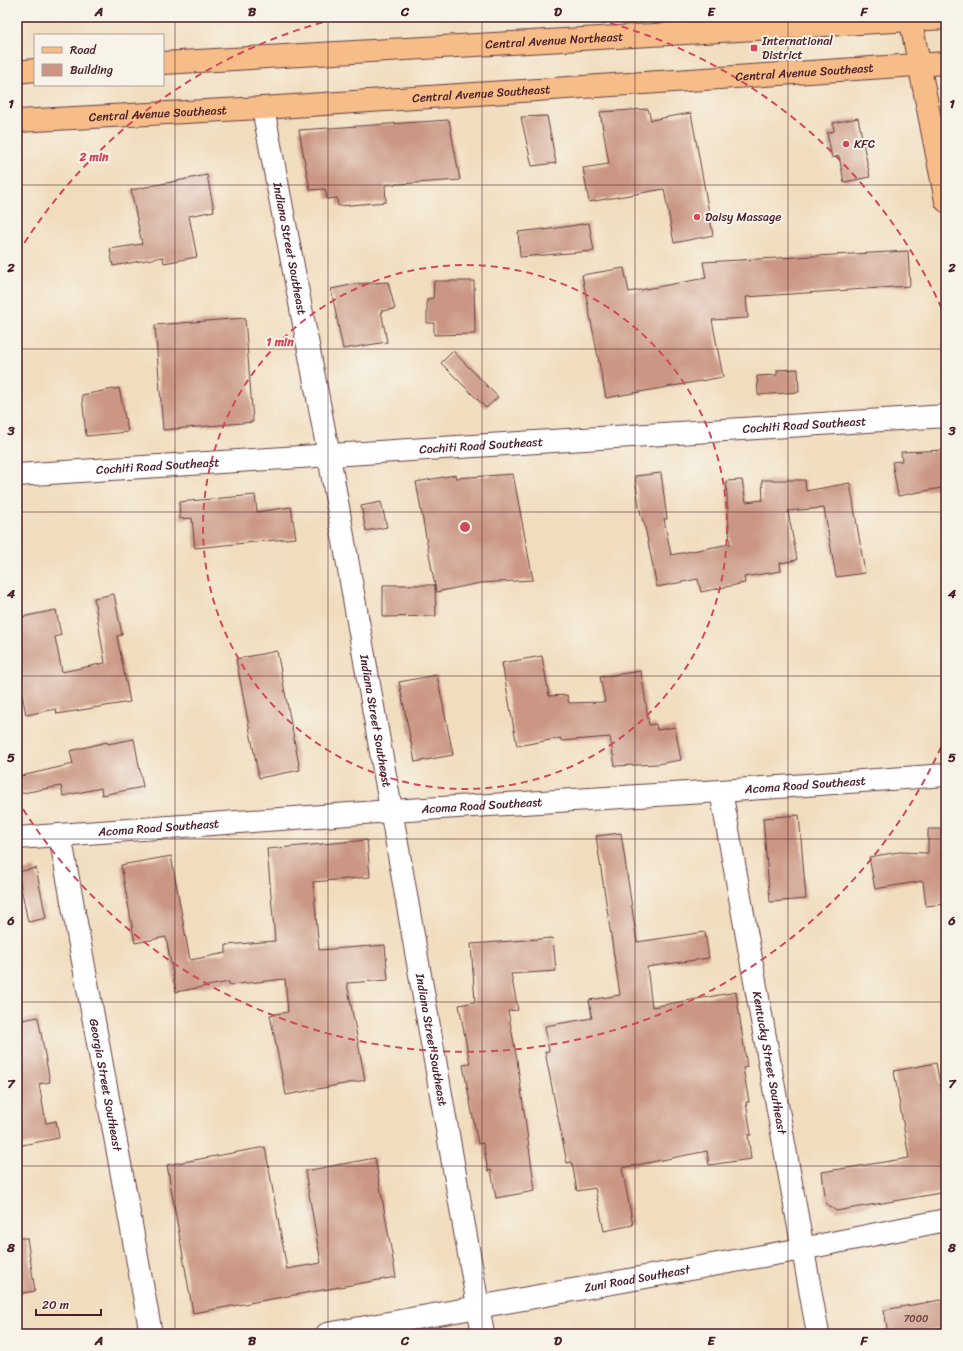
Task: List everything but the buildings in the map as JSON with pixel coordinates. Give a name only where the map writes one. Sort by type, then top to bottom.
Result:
[{"type":"main road","name":"Central Avenue Northeast","points":[[164,62],[946,18]]},
{"type":"main road","points":[[910,19],[946,201]]},
{"type":"main road","name":"Central Avenue Southeast","points":[[17,121],[263,108],[946,63]]},
{"type":"main road","points":[[17,72],[34,70]]},
{"type":"street","name":"Indiana Street Southeast","points":[[263,108],[329,456],[483,1334]]},
{"type":"street","name":"Cochiti Road Southeast","points":[[17,475],[946,416]]},
{"type":"street","name":"Acoma Road Southeast","points":[[17,838],[391,811],[721,791],[946,775]]},
{"type":"street","name":"Kentucky Street Southeast","points":[[721,791],[818,1334]]},
{"type":"street","name":"Georgia Street Southeast","points":[[60,835],[151,1334]]},
{"type":"street","name":"Zuni Road Southeast","points":[[326,1334],[802,1249],[946,1220]]},
{"type":"place","name":"International District","points":[[754,48]]},
{"type":"place","name":"KFC","points":[[846,144]]},
{"type":"place","name":"Daisy Massage","points":[[697,217]]}]
